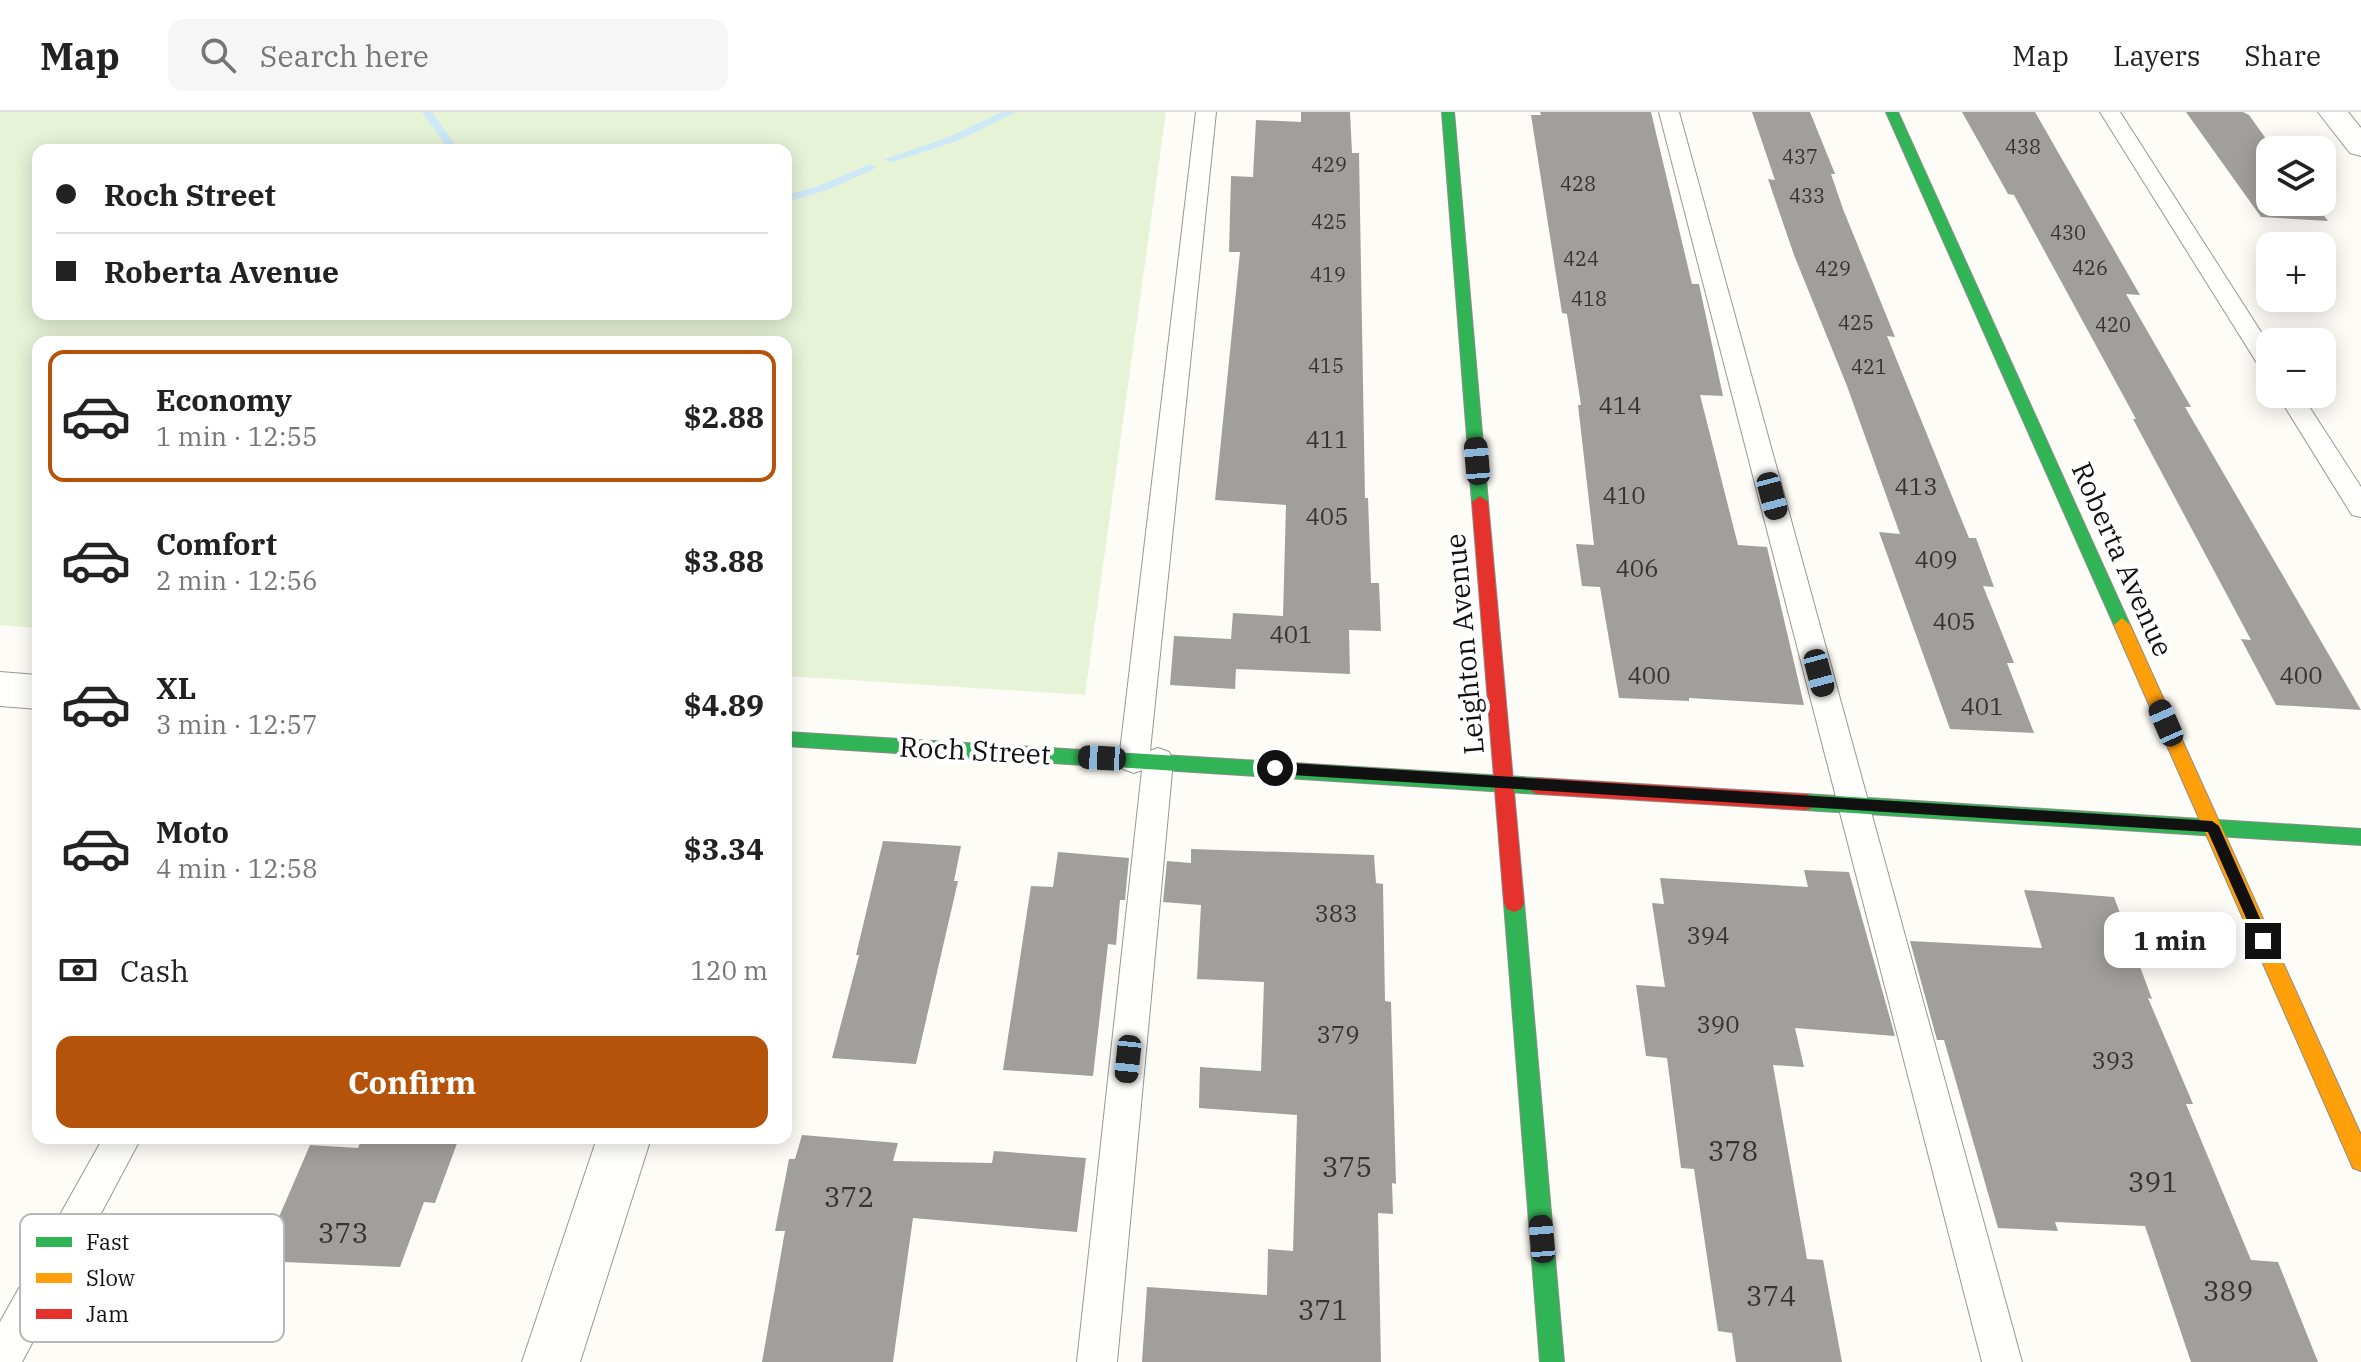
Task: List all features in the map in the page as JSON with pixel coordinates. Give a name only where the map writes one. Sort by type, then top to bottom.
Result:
[{"type":"street","name":"Leighton Avenue","points":[[1448,112],[1552,1362]]},
{"type":"street","name":"Roberta Avenue","points":[[1892,112],[2361,1160]]},
{"type":"street","points":[[2333,112],[2361,147]]},
{"type":"street","points":[[0,689],[32,692]]},
{"type":"street","name":"Roch Street","points":[[792,739],[1854,803],[2361,837]]},
{"type":"street","points":[[551,1362],[622,1144]]},
{"type":"lane","points":[[1097,1362],[1146,760],[1206,112]]},
{"type":"lane","points":[[1669,112],[2002,1362]]},
{"type":"lane","points":[[2110,112],[2256,343]]},
{"type":"lane","points":[[2298,408],[2361,508]]},
{"type":"lane","points":[[81,1214],[120,1144]]},
{"type":"lane","points":[[0,1362],[20,1326]]},
{"type":"green space","points":[[0,112],[1166,112],[1085,695],[792,676],[792,336],[32,336],[32,628],[0,625]]},
{"type":"building","points":[[1301,112],[1350,112],[1352,153],[1359,153],[1365,498],[1368,498],[1371,583],[1379,583],[1381,631],[1349,630],[1350,674],[1236,669],[1235,689],[1170,685],[1174,636],[1231,639],[1233,613],[1283,616],[1286,505],[1215,500],[1240,252],[1229,252],[1231,176],[1253,177],[1256,120],[1301,122]]},
{"type":"building","points":[[1540,112],[1651,112],[1692,284],[1699,284],[1723,396],[1700,395],[1738,545],[1767,547],[1804,705],[1689,698],[1689,701],[1619,698],[1600,587],[1582,586],[1576,544],[1594,545],[1578,405],[1581,405],[1567,314],[1562,313],[1531,115],[1541,115]]},
{"type":"building","points":[[1752,112],[1810,112],[1835,174],[1831,174],[1843,209],[1895,337],[1887,336],[1969,538],[1976,538],[1994,587],[1983,586],[2014,663],[2007,663],[2034,733],[1950,729],[1879,532],[1900,534],[1847,386],[1794,255],[1768,179],[1775,180]]},
{"type":"building","points":[[1962,112],[2035,112],[2140,295],[2126,294],[2191,407],[2185,407],[2361,710],[2276,705],[2241,639],[2251,640],[2133,419],[2136,419],[2014,195],[2008,194]]},
{"type":"building","points":[[2186,112],[2243,112],[2249,115],[2264,136],[2256,136],[2256,210]]},
{"type":"building","points":[[2324,216],[2328,221],[2261,217]]},
{"type":"building","points":[[883,841],[961,846],[954,881],[958,881],[916,1064],[832,1058],[859,955],[856,955]]},
{"type":"building","points":[[1191,849],[1374,855],[1376,883],[1383,884],[1385,1001],[1391,1002],[1396,1184],[1392,1183],[1393,1214],[1378,1213],[1381,1362],[1142,1362],[1147,1287],[1267,1295],[1268,1249],[1293,1251],[1297,1115],[1199,1108],[1200,1067],[1261,1071],[1264,982],[1197,979],[1201,905],[1163,902],[1167,861],[1191,863]]},
{"type":"building","points":[[1058,852],[1129,858],[1125,900],[1120,900],[1116,945],[1108,944],[1093,1076],[1003,1070],[1031,886],[1053,887]]},
{"type":"building","points":[[1804,870],[1849,872],[1895,1036],[1795,1028],[1804,1067],[1773,1065],[1807,1259],[1823,1260],[1842,1362],[1736,1362],[1732,1333],[1718,1331],[1694,1169],[1681,1168],[1667,1058],[1646,1056],[1636,985],[1665,987],[1652,903],[1664,904],[1660,878],[1808,887]]},
{"type":"building","points":[[2024,890],[2114,897],[2152,999],[2148,998],[2193,1104],[2186,1104],[2251,1260],[2278,1262],[2318,1362],[2191,1362],[2145,1226],[2055,1222],[2058,1231],[1998,1228],[1944,1040],[1937,1040],[1910,941],[2042,948]]},
{"type":"building","points":[[802,1135],[898,1143],[893,1161],[992,1163],[994,1151],[1086,1158],[1077,1232],[913,1218],[893,1362],[762,1362],[785,1231],[775,1231],[789,1159],[795,1159]]},
{"type":"building","points":[[360,1144],[457,1144],[435,1203],[424,1202],[400,1267],[284,1262],[284,1214],[280,1214],[310,1145],[358,1148]]},
{"type":"waterway","points":[[427,112],[450,144]]},
{"type":"waterway","points":[[888,160],[953,139],[1011,112]]},
{"type":"waterway","points":[[792,197],[823,188],[870,167]]},
{"type":"traffic: fast","points":[[1448,112],[1480,502]]},
{"type":"traffic: fast","points":[[1892,112],[2122,625]]},
{"type":"traffic: fast","points":[[792,739],[1538,786]]},
{"type":"traffic: fast","points":[[1805,802],[2361,837]]},
{"type":"traffic: fast","points":[[1514,903],[1552,1362]]},
{"type":"traffic: slow","points":[[2122,625],[2361,1160]]},
{"type":"traffic: jam","points":[[1480,502],[1514,903]]},
{"type":"traffic: jam","points":[[1538,786],[1805,802]]},
{"type":"route","points":[[1275,768],[2212,826],[2263,941]]}]
